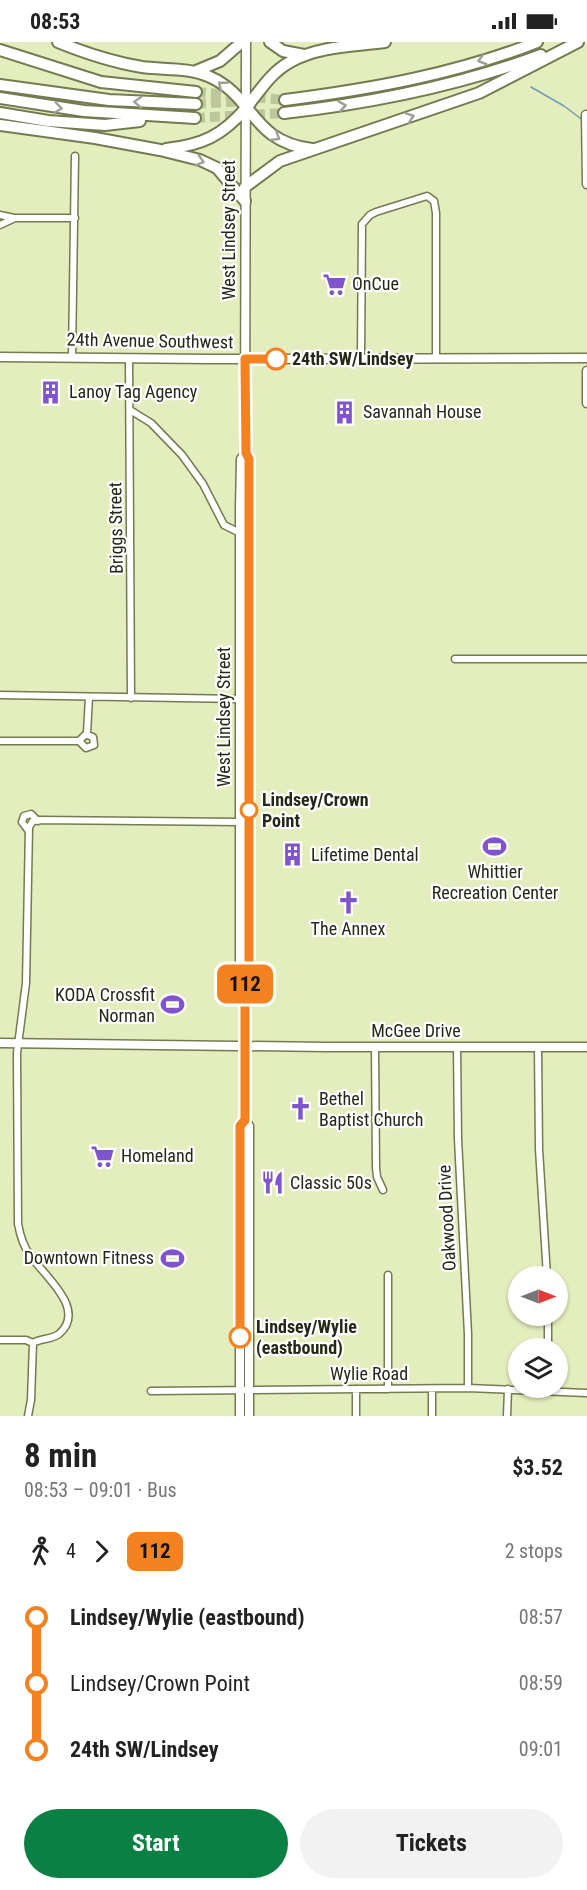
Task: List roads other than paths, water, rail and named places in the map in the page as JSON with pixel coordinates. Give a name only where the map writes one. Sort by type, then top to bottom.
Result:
[{"type":"highway","points":[[58,42],[124,64],[209,76],[221,83],[265,131],[298,147],[315,149]]},
{"type":"highway","points":[[193,72],[211,67],[244,42]]},
{"type":"highway","points":[[270,42],[284,51],[304,55]]},
{"type":"highway","points":[[160,150],[186,147],[208,140],[225,129],[246,108],[271,76],[291,61],[323,50],[385,42]]},
{"type":"highway","points":[[285,100],[417,78],[537,42]]},
{"type":"highway","points":[[284,113],[369,102],[443,86],[504,68],[576,42]]},
{"type":"highway","points":[[245,187],[273,165],[479,93],[576,42]]},
{"type":"highway","points":[[0,50],[101,82],[196,92]]},
{"type":"highway","points":[[0,84],[109,100],[196,104]]},
{"type":"highway","points":[[0,98],[84,111],[195,118]]},
{"type":"highway","points":[[0,113],[48,121],[105,125],[166,117]]},
{"type":"highway","points":[[0,125],[95,138],[200,160],[217,168],[245,201]]},
{"type":"street","name":"West Lindsey Street","points":[[244,42],[246,453],[249,459],[245,508],[245,679],[240,822],[245,873]]},
{"type":"street","points":[[587,113],[587,184]]},
{"type":"street","points":[[72,357],[75,156]]},
{"type":"street","points":[[361,358],[362,227],[365,220],[376,212],[422,196],[430,197],[434,201],[436,359]]},
{"type":"street","points":[[0,215],[15,218],[75,218]]},
{"type":"street","points":[[0,225],[15,218]]},
{"type":"street","name":"24th Avenue Southwest","points":[[0,357],[587,358]]},
{"type":"street","name":"Briggs Street","points":[[129,358],[131,698]]},
{"type":"street","points":[[587,371],[587,403]]},
{"type":"street","points":[[130,410],[151,423],[182,455],[203,484],[224,525],[245,533]]},
{"type":"street","points":[[455,659],[587,659]]},
{"type":"street","points":[[0,695],[243,703]]},
{"type":"street","points":[[87,735],[89,697]]},
{"type":"street","name":"West Lindsey Street","points":[[243,703],[245,896],[249,972],[245,983],[245,1120],[249,1126],[245,1389],[249,1416]]},
{"type":"street","points":[[0,741],[79,741],[87,735]]},
{"type":"street","points":[[79,741],[86,748],[94,745],[93,737],[87,735]]},
{"type":"street","points":[[29,827],[22,822],[24,816],[31,814],[38,820]]},
{"type":"street","points":[[29,827],[38,820],[240,822]]},
{"type":"street","points":[[0,1340],[26,1340],[33,1343],[58,1334],[67,1323],[69,1312],[64,1298],[26,1249],[18,1224],[17,1053],[26,983],[29,827]]},
{"type":"street","name":"McGee Drive","points":[[0,1043],[587,1047]]},
{"type":"street","points":[[375,1047],[376,1167],[377,1177],[383,1190]]},
{"type":"street","name":"Oakwood Drive","points":[[457,1047],[458,1139],[468,1389]]},
{"type":"street","points":[[538,1047],[539,1149],[546,1266]]},
{"type":"street","points":[[388,1275],[388,1389]]},
{"type":"street","points":[[28,1416],[31,1400],[33,1343]]},
{"type":"street","name":"West Lindsey Street","points":[[240,1416],[245,1389]]},
{"type":"street","points":[[356,1389],[356,1416]]},
{"type":"street","points":[[432,1389],[432,1416]]},
{"type":"street","points":[[507,1416],[508,1389]]},
{"type":"street","name":"Wylie Road","points":[[151,1391],[508,1389]]},
{"type":"street","name":"Wylie Road","points":[[568,1392],[587,1393]]},
{"type":"waterway","points":[[531,87],[564,106],[584,121]]},
{"type":"tunnel","points":[[196,92],[285,100]]},
{"type":"tunnel","points":[[196,104],[243,101]]},
{"type":"tunnel","points":[[195,118],[284,113]]},
{"type":"place","name":"OnCue","points":[[334,284]]},
{"type":"place","name":"24th SW/Lindsey","points":[[276,359]]},
{"type":"place","name":"Lanoy Tag Agency","points":[[51,392]]},
{"type":"place","name":"Savannah House","points":[[345,412]]},
{"type":"place","name":"Lindsey/Crown Point","points":[[249,810]]},
{"type":"place","name":"Whittier Recreation Center","points":[[495,846]]},
{"type":"place","name":"Lifetime Dental","points":[[293,855]]},
{"type":"place","name":"The Annex","points":[[348,903]]},
{"type":"place","name":"KODA Crossfit Norman","points":[[173,1005]]},
{"type":"place","name":"Bethel Baptist Church","points":[[301,1109]]},
{"type":"place","name":"Homeland","points":[[103,1156]]},
{"type":"place","name":"Classic 50s","points":[[272,1183]]},
{"type":"place","name":"Downtown Fitness","points":[[172,1258]]},
{"type":"place","name":"Lindsey/Wylie (eastbound)","points":[[240,1337]]}]
